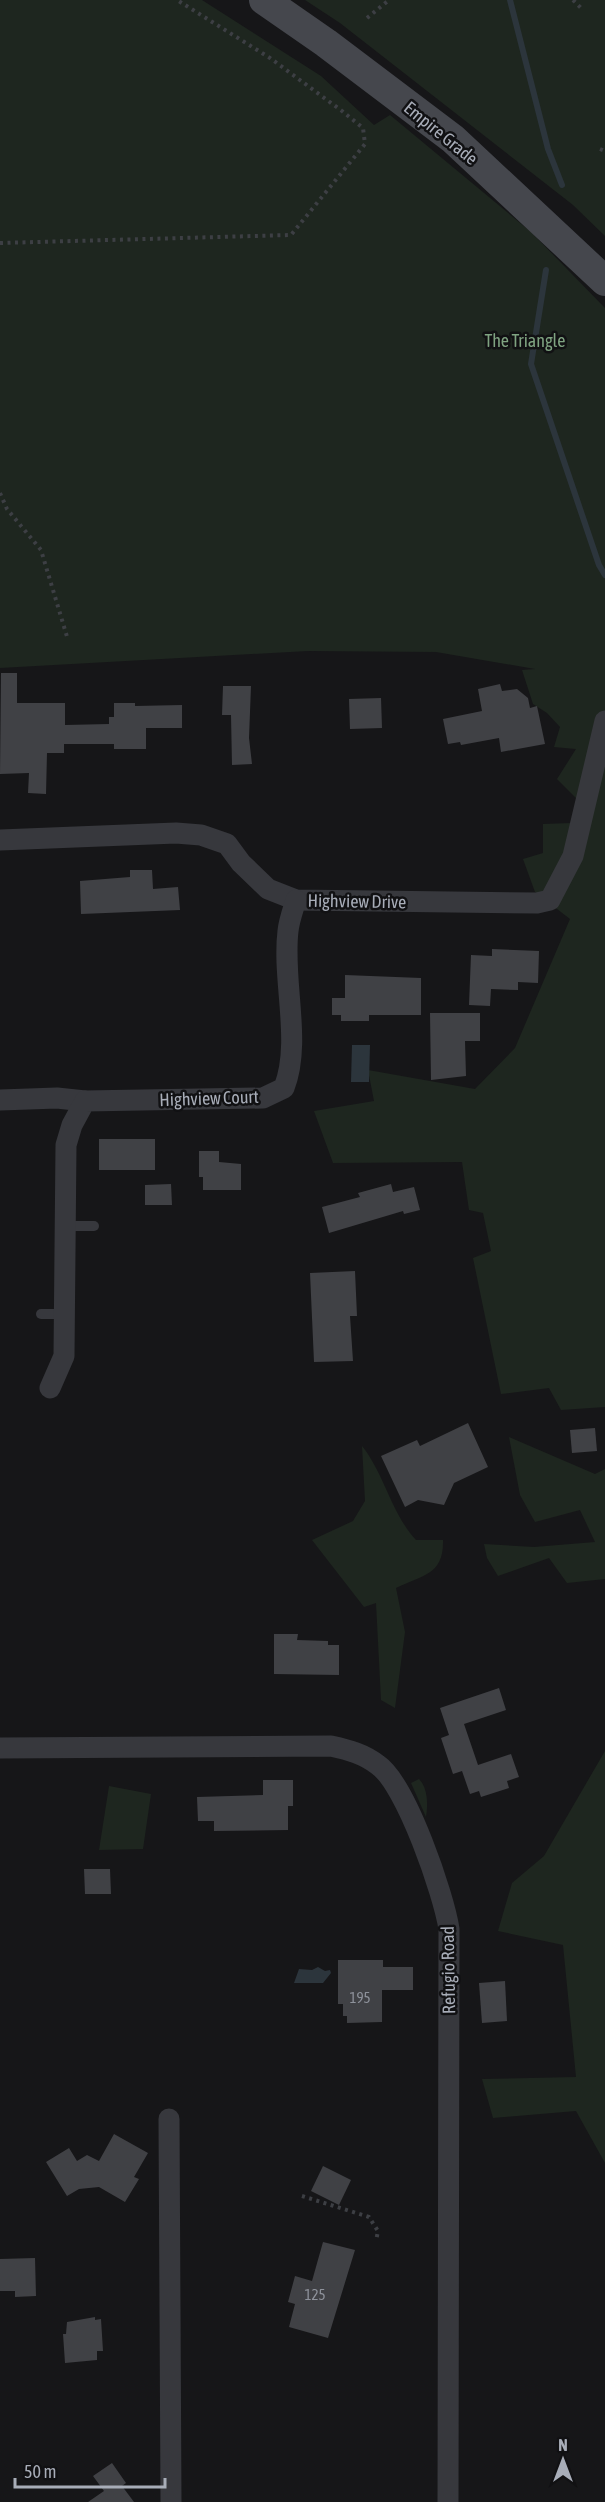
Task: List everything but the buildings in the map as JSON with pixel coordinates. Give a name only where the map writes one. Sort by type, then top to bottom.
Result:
[{"type":"main road","name":"Empire Grade","points":[[264,0],[326,43],[453,139],[605,281]]},
{"type":"street","name":"Highview Drive","points":[[0,840],[176,833],[201,835],[227,844],[241,863],[268,889],[296,900],[515,903],[549,900],[573,856],[605,722]]},
{"type":"street","name":"Highview Court","points":[[0,1100],[263,1098],[284,1088],[292,1068],[286,962],[288,929],[296,900]]},
{"type":"street","points":[[50,1388],[64,1356],[66,1145],[72,1125],[85,1101]]},
{"type":"street","name":"Refugio Road","points":[[0,1748],[331,1746],[355,1751],[380,1765],[397,1784],[446,1906],[449,1929],[448,2502]]},
{"type":"street","points":[[170,2119],[171,2502]]},
{"type":"lane","points":[[66,1226],[94,1226]]},
{"type":"lane","points":[[41,1314],[65,1314]]},
{"type":"path","points":[[0,243],[291,235],[366,144],[363,128],[342,111],[270,58],[177,0]]},
{"type":"path","points":[[367,18],[389,0]]},
{"type":"path","points":[[573,0],[581,8]]},
{"type":"path","points":[[0,493],[7,509],[41,550],[68,640]]},
{"type":"path","points":[[302,2196],[369,2217],[378,2231],[376,2241]]},
{"type":"green space","name":"The Triangle","points":[[0,0],[202,0],[321,76],[374,125],[390,115],[531,232],[605,308],[605,1407],[561,1410],[549,1388],[501,1394],[473,1258],[491,1251],[483,1213],[469,1210],[462,1162],[333,1163],[314,1111],[374,1101],[368,1070],[475,1089],[515,1048],[570,919],[535,892],[523,859],[543,853],[543,824],[571,823],[582,804],[557,779],[576,749],[554,747],[560,727],[547,713],[533,704],[522,670],[535,669],[436,652],[308,651],[0,668]]},
{"type":"green space","points":[[305,0],[605,0],[605,236],[573,205],[340,23]]},
{"type":"green space","points":[[509,1437],[595,1474],[605,1469],[605,1579],[567,1583],[549,1558],[498,1576],[487,1558],[484,1544],[534,1547],[595,1542],[580,1510],[535,1522],[520,1495]]},
{"type":"green space","points":[[362,1446],[377,1469],[400,1518],[416,1540],[443,1540],[440,1560],[436,1567],[423,1576],[396,1588],[405,1632],[395,1708],[381,1700],[376,1603],[364,1607],[312,1540],[353,1521],[365,1501]]},
{"type":"green space","points":[[605,1751],[605,2163],[576,2111],[493,2118],[482,2079],[576,2077],[563,1945],[498,1931],[512,1883],[544,1856]]},
{"type":"green space","points":[[419,1779],[426,1792],[426,1817],[411,1783]]},
{"type":"green space","points":[[109,1786],[151,1794],[143,1849],[99,1850]]},
{"type":"shaded area","points":[[352,1045],[370,1045],[369,1082],[351,1082]]},
{"type":"shaded area","points":[[318,1967],[325,1971],[330,1970],[331,1973],[323,1983],[294,1983],[299,1969],[312,1970]]},
{"type":"waterway","points":[[510,0],[548,149],[562,185]]},
{"type":"waterway","points":[[546,270],[531,364],[599,565],[605,575]]}]
